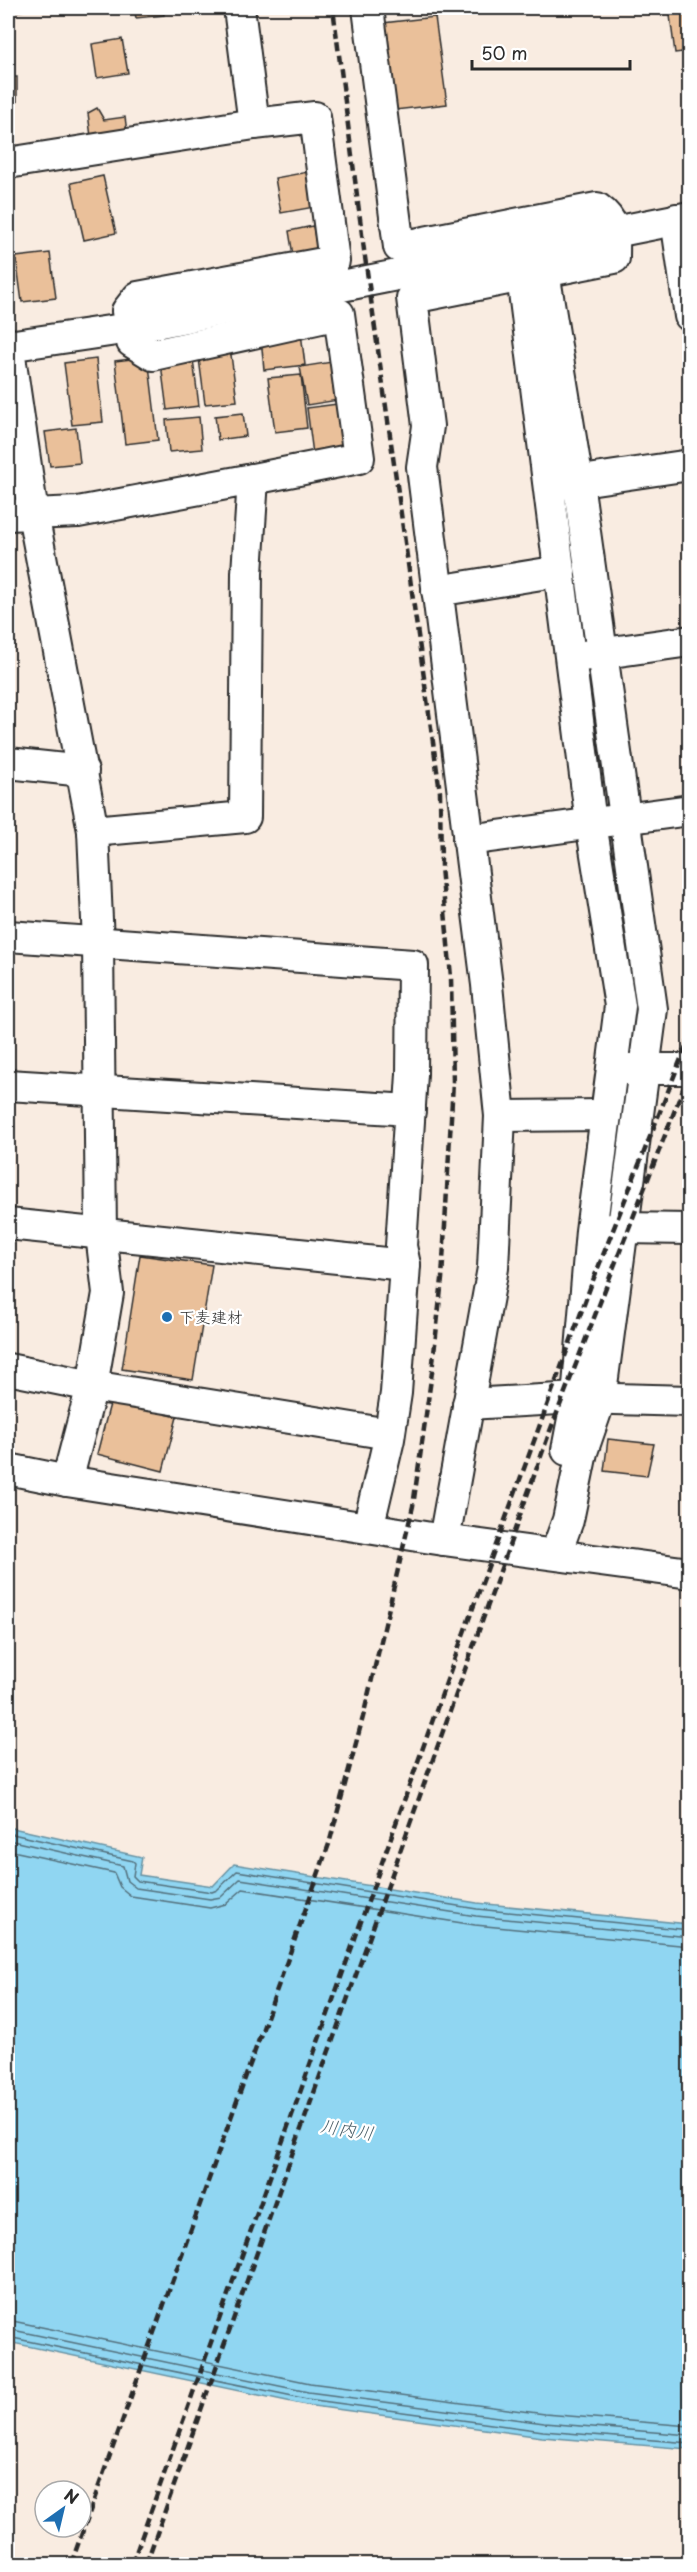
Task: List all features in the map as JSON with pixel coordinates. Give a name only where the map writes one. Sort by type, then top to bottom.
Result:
[{"type":"street","points":[[238,8],[254,124]]},
{"type":"street","points":[[368,8],[399,247],[597,208],[609,217],[614,232],[614,258],[412,298],[428,426],[422,467],[487,985],[500,1116],[493,1268],[444,1540]]},
{"type":"street","points":[[8,163],[254,124],[315,117],[334,261],[138,297],[127,311],[132,342],[153,355],[339,314],[359,458],[78,512],[20,514]]},
{"type":"street","points":[[67,1481],[92,1386],[108,1293],[101,1234],[99,942],[93,831],[83,771],[20,514],[8,345],[130,328],[683,218],[690,316]]},
{"type":"street","points":[[533,274],[578,482],[652,1009],[623,1228],[588,1399],[554,1515],[555,1553]]},
{"type":"street","points":[[533,274],[549,485],[591,823],[620,1006],[591,1231],[588,1399]]},
{"type":"street","points":[[549,485],[690,465]]},
{"type":"street","points":[[93,831],[244,817],[248,573],[253,480]]},
{"type":"street","points":[[437,591],[560,571]]},
{"type":"street","points":[[571,658],[690,641]]},
{"type":"street","points":[[8,763],[83,771]]},
{"type":"street","points":[[468,840],[690,810]]},
{"type":"street","points":[[8,936],[413,965],[410,1110],[401,1246],[405,1265],[396,1394],[368,1528]]},
{"type":"street","points":[[612,1069],[690,1069]]},
{"type":"street","points":[[8,1085],[410,1110]]},
{"type":"street","points":[[500,1116],[606,1115]]},
{"type":"street","points":[[8,1224],[405,1265]]},
{"type":"street","points":[[591,1231],[623,1228],[690,1229]]},
{"type":"street","points":[[8,1369],[92,1386],[389,1434]]},
{"type":"street","points":[[468,1404],[588,1399],[690,1401]]},
{"type":"street","points":[[8,1469],[67,1481],[444,1540],[555,1553],[690,1573]]},
{"type":"water","name":"川内川","points":[[8,1827],[142,1857],[139,1875],[213,1886],[234,1864],[477,1903],[689,1924],[689,2449],[542,2437],[306,2405],[8,2342]]},
{"type":"building","points":[[8,8],[46,8],[8,12]]},
{"type":"building","points":[[134,8],[163,8],[164,15],[136,18]]},
{"type":"building","points":[[669,8],[690,8],[690,51],[675,53]]},
{"type":"building","points":[[435,17],[447,104],[395,110],[383,23]]},
{"type":"building","points":[[122,39],[128,73],[97,78],[92,44]]},
{"type":"building","points":[[8,77],[17,77],[17,102],[8,102]]},
{"type":"building","points":[[97,108],[104,120],[125,117],[127,132],[91,137],[88,113]]},
{"type":"building","points":[[313,171],[320,206],[281,213],[275,178]]},
{"type":"building","points":[[103,176],[116,233],[84,240],[71,183]]},
{"type":"building","points":[[313,226],[318,256],[294,261],[289,231]]},
{"type":"building","points":[[50,253],[56,298],[22,302],[16,257]]},
{"type":"building","points":[[301,333],[305,365],[264,370],[261,338]]},
{"type":"building","points":[[230,347],[237,401],[205,404],[198,351]]},
{"type":"building","points":[[192,352],[199,406],[167,410],[160,356]]},
{"type":"building","points":[[148,357],[158,440],[125,444],[115,361]]},
{"type":"building","points":[[96,359],[103,422],[72,425],[64,363]]},
{"type":"building","points":[[338,361],[345,399],[307,405],[300,367]]},
{"type":"building","points":[[301,375],[307,428],[275,432],[268,378]]},
{"type":"building","points":[[345,403],[351,449],[313,454],[307,408]]},
{"type":"building","points":[[243,413],[246,436],[218,440],[215,416]]},
{"type":"building","points":[[199,417],[202,449],[169,452],[166,420]]},
{"type":"building","points":[[76,428],[80,463],[50,466],[45,432]]},
{"type":"building","name":"下麦建材","points":[[140,1255],[212,1265],[193,1380],[122,1369]]},
{"type":"building","points":[[111,1400],[177,1417],[163,1471],[97,1454]]},
{"type":"building","points":[[608,1439],[654,1444],[647,1476],[604,1471]]},
{"type":"railway","points":[[71,2564],[329,1844],[363,1717],[413,1506],[432,1372],[442,1279],[453,1082],[451,977],[441,867],[440,792],[364,250],[333,8]]},
{"type":"railway","points":[[132,2564],[462,1638],[590,1288],[690,1036]]},
{"type":"railway","points":[[146,2564],[550,1431],[690,1071]]},
{"type":"place","name":"下麦建材","points":[[167,1317]]}]
